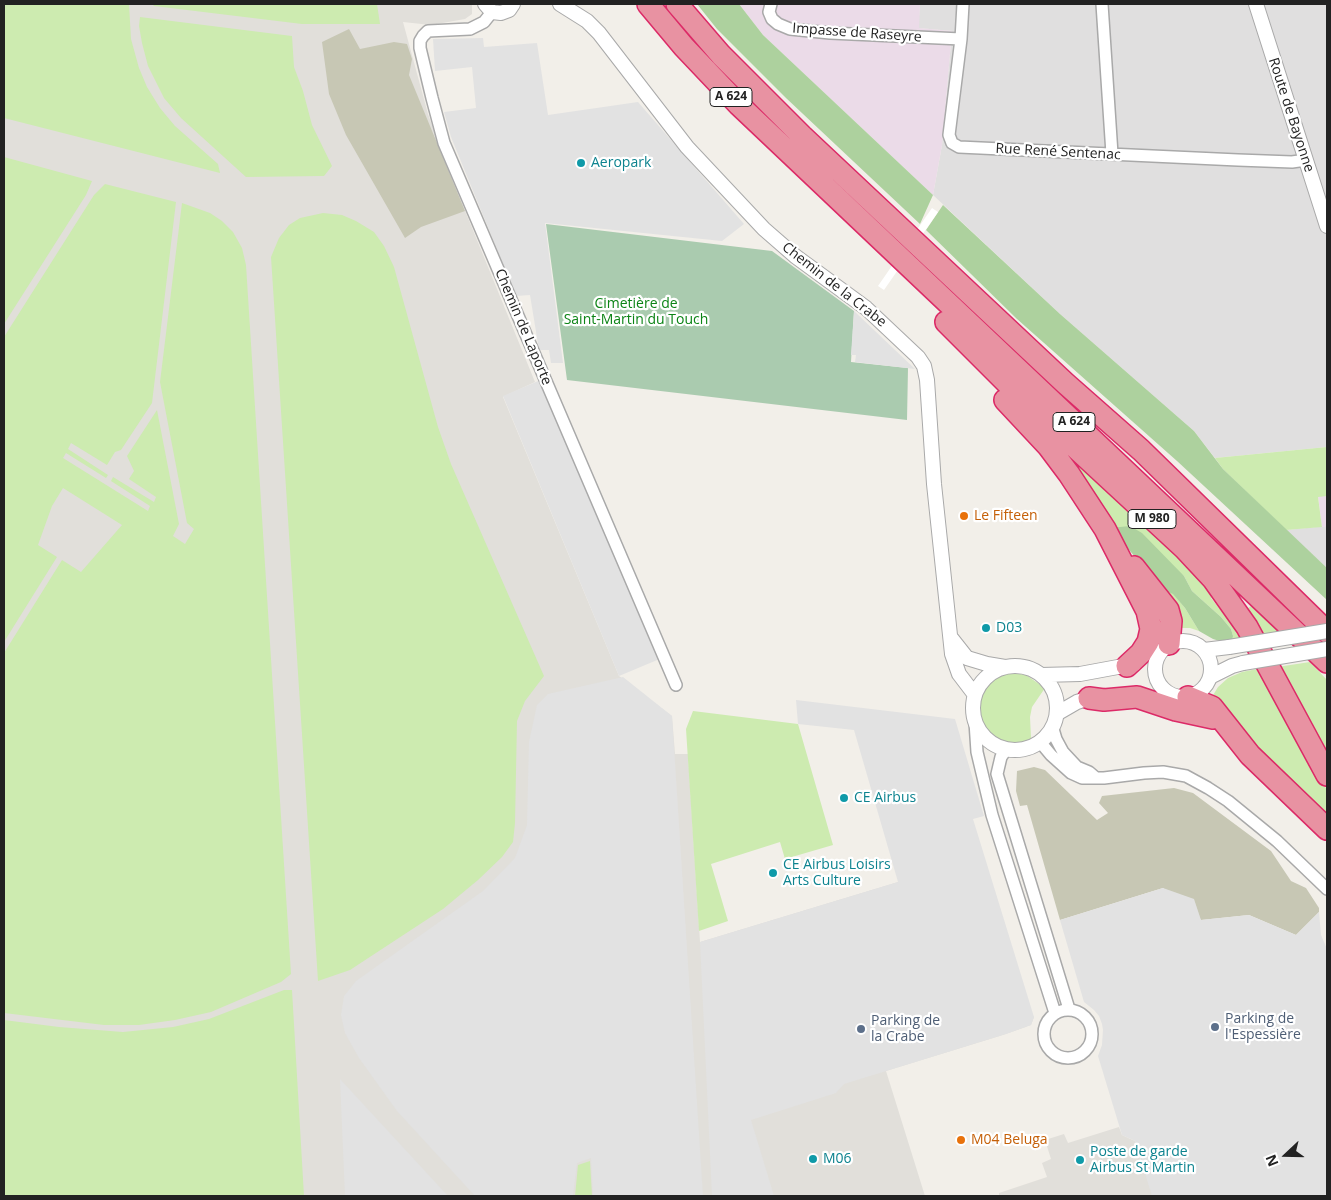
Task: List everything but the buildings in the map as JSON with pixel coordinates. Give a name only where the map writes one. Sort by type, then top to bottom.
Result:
[{"type":"highway","name":"A 624","points":[[648,4],[733,99],[1327,662]]},
{"type":"highway","name":"A 624","points":[[676,4],[721,55],[802,136],[1065,383],[1141,450],[1327,631]]},
{"type":"highway","name":"M 980","points":[[820,183],[854,230],[926,303],[1024,400],[1186,549],[1213,579],[1235,608],[1257,644],[1327,775]]},
{"type":"highway","points":[[926,303],[1003,398],[1058,459],[1105,529],[1168,610],[1171,621],[1164,649]]},
{"type":"highway","points":[[1105,529],[1147,611],[1151,624],[1150,636],[1145,648],[1127,666]]},
{"type":"highway","points":[[1288,593],[1327,626]]},
{"type":"highway","points":[[1088,698],[1104,700],[1137,697],[1176,710],[1208,716],[1228,727]]},
{"type":"highway","points":[[1188,697],[1212,707],[1256,761],[1327,828]]},
{"type":"street","name":"Chemin de Laporte","points":[[513,4],[506,12],[501,14],[489,8],[484,22],[470,29],[428,31],[420,41],[420,48],[444,143],[676,685]]},
{"type":"street","name":"Chemin de la Crabe","points":[[560,4],[587,21],[598,33],[687,147],[764,229],[796,256],[866,308],[918,357],[924,366],[927,380],[934,484],[952,638],[952,654],[959,674],[975,695]]},
{"type":"street","name":"Impasse de Raseyre","points":[[771,4],[769,12],[772,19],[790,30],[961,39]]},
{"type":"street","name":"Rue René Sentenac","points":[[963,4],[950,135],[952,143],[959,147],[1283,162],[1306,160]]},
{"type":"street","points":[[1102,4],[1112,154]]},
{"type":"street","name":"Route de Bayonne","points":[[1256,4],[1327,226]]},
{"type":"street","points":[[1204,650],[1327,631]]},
{"type":"street","points":[[952,638],[967,658],[1005,667],[1024,667],[1041,675],[1054,690],[1058,704],[1058,713],[1053,729],[1041,743],[1024,750],[1006,750],[998,747],[984,737],[975,722]]},
{"type":"street","points":[[1041,675],[1080,674],[1127,666],[1178,641],[1188,641],[1197,644],[1204,650],[1210,660],[1210,677],[1202,690],[1188,697],[1179,697],[1165,692],[1126,689],[1088,698],[1058,713]]},
{"type":"street","points":[[1164,649],[1155,664],[1155,672],[1158,682],[1165,692]]},
{"type":"street","points":[[1210,677],[1232,666],[1243,663],[1327,649]]},
{"type":"street","points":[[1005,667],[987,677],[975,695],[973,712],[977,752],[992,815],[1055,1013]]},
{"type":"street","points":[[1053,729],[1063,752],[1078,767],[1096,778]]},
{"type":"street","points":[[1041,743],[1071,773],[1082,778],[1153,772],[1186,776],[1208,788],[1277,841],[1327,889]]},
{"type":"street","points":[[1006,750],[1001,757],[997,774],[1069,1009]]},
{"type":"street","points":[[1069,1009],[1077,1011],[1090,1022],[1092,1038],[1090,1046],[1084,1053],[1077,1057],[1060,1057],[1047,1046],[1044,1028],[1048,1019],[1055,1013],[1069,1009]]},
{"type":"shaded area","points":[[4,4],[472,4],[472,14],[465,19],[431,25],[403,22],[428,114],[448,169],[535,382],[503,397],[619,676],[672,716],[675,754],[688,754],[700,942],[898,882],[1034,1017],[1031,1025],[886,1071],[925,1196],[4,1196]]},
{"type":"shaded area","points":[[739,4],[920,4],[919,28],[952,31],[942,145],[933,195],[763,35]]},
{"type":"shaded area","points":[[920,4],[1327,4],[1327,447],[1215,458],[1194,431],[1060,314],[933,195],[942,145],[952,31],[918,28]]},
{"type":"shaded area","points":[[349,29],[360,49],[394,42],[407,44],[412,59],[409,75],[465,211],[421,227],[405,238],[346,135],[329,94],[322,42]]},
{"type":"shaded area","points":[[483,38],[484,47],[537,43],[548,115],[638,102],[744,224],[722,241],[545,223],[563,363],[551,363],[549,350],[539,350],[530,295],[516,296],[451,137],[444,112],[476,108],[472,67],[435,71],[433,39]]},
{"type":"shaded area","points":[[854,311],[915,369],[855,362],[856,355],[851,355]]},
{"type":"shaded area","points":[[543,379],[662,658],[619,676],[503,396]]},
{"type":"shaded area","points":[[1318,496],[1327,496],[1327,526],[1322,527]]},
{"type":"shaded area","points":[[1327,526],[1327,568],[1286,530]]},
{"type":"shaded area","points":[[623,677],[672,716],[703,1196],[593,1196],[591,1158],[577,1163],[573,1196],[475,1196],[397,1111],[359,1058],[345,1033],[341,1015],[344,996],[356,981],[483,891],[515,858],[527,825],[529,742],[537,705],[548,694]]},
{"type":"shaded area","name":"Parking de la Crabe","points":[[796,700],[955,719],[984,816],[973,819],[1034,1017],[1031,1025],[844,1084],[836,1093],[751,1120],[774,1196],[712,1196],[700,942],[898,882],[854,730],[798,724]]},
{"type":"shaded area","points":[[1034,767],[1045,770],[1097,820],[1108,813],[1099,803],[1102,796],[1174,788],[1193,793],[1271,851],[1291,881],[1306,888],[1319,908],[1319,912],[1296,935],[1249,915],[1201,920],[1163,888],[1060,920],[1027,805],[1020,806],[1016,791],[1017,771]]},
{"type":"shaded area","name":"Parking de l'Espessière","points":[[1163,888],[1194,899],[1201,920],[1249,915],[1296,935],[1319,912],[1321,935],[1327,949],[1327,1196],[1152,1196],[1135,1141],[1122,1135],[1098,1056],[1102,1045],[1102,1024],[1099,1016],[1084,1002],[1060,920]]},
{"type":"shaded area","points":[[340,1079],[448,1196],[345,1196]]},
{"type":"shaded area","points":[[1119,1127],[1122,1135],[1135,1141],[1143,1169],[1327,1196],[999,1196],[999,1193],[1047,1177],[1042,1163],[1051,1159],[1045,1140],[1064,1134],[1068,1143]]},
{"type":"green space","points":[[4,4],[129,4],[131,39],[139,68],[147,87],[160,108],[175,126],[218,164],[220,173],[4,118]]},
{"type":"green space","points":[[152,4],[377,4],[380,24],[302,24],[154,6]]},
{"type":"green space","points":[[697,4],[739,4],[763,35],[933,195],[920,224],[786,98],[717,29]]},
{"type":"green space","points":[[140,17],[292,36],[294,67],[312,125],[332,166],[324,176],[246,177],[181,118],[164,98],[148,66],[139,26]]},
{"type":"green space","points":[[4,157],[92,181],[86,195],[4,324]]},
{"type":"green space","points":[[105,184],[176,202],[152,403],[121,450],[115,452],[107,465],[71,443],[68,449],[108,475],[106,478],[66,453],[63,458],[148,511],[150,506],[111,481],[113,477],[154,502],[156,497],[129,479],[134,471],[127,456],[157,410],[179,524],[173,536],[185,544],[194,529],[187,523],[160,382],[182,203],[210,213],[222,221],[233,232],[242,248],[246,265],[291,974],[281,982],[211,1012],[139,1025],[104,1025],[4,1013],[4,653],[62,560],[81,572],[122,525],[63,488],[52,506],[38,545],[57,557],[4,642],[4,337],[94,195]]},
{"type":"green space","points":[[943,205],[1060,314],[1194,431],[1223,469],[1327,568],[1327,600],[1177,461],[1017,319],[926,230]]},
{"type":"green space","points":[[323,213],[342,215],[356,221],[374,232],[384,246],[394,267],[438,427],[451,464],[544,676],[525,701],[517,721],[513,842],[502,857],[443,909],[350,970],[318,981],[271,257],[279,238],[289,225],[300,218]]},
{"type":"green space","name":"Cimetière de Saint-Martin du Touch","points":[[546,224],[772,251],[854,311],[851,362],[908,368],[907,420],[567,380]]},
{"type":"green space","points":[[1059,441],[1214,593],[1211,598],[1223,613],[1227,610],[1246,640],[1232,642],[1231,629],[1221,617],[1192,591],[1184,576],[1110,528]]},
{"type":"green space","points":[[1327,447],[1327,496],[1318,497],[1322,527],[1286,530],[1223,469],[1215,458]]},
{"type":"green space","points":[[1130,526],[1142,533],[1184,576],[1192,591],[1221,617],[1231,629],[1232,642],[1226,643],[1213,639],[1199,631],[1185,608],[1173,594],[1164,590],[1110,528]]},
{"type":"green space","points":[[1164,590],[1173,593],[1199,631],[1190,628],[1180,628]]},
{"type":"green space","points":[[1251,606],[1281,634],[1260,637],[1244,611]]},
{"type":"green space","points":[[1310,662],[1327,680],[1327,764],[1277,667]]},
{"type":"green space","points":[[1262,668],[1327,790],[1327,815],[1265,756],[1212,697],[1218,687],[1228,678],[1242,672]]},
{"type":"green space","points":[[1004,674],[1026,675],[1045,688],[1032,707],[1030,717],[1031,738],[1019,743],[1007,742],[997,738],[988,731],[982,721],[979,710],[980,698],[985,688],[993,680]]},
{"type":"green space","points":[[693,711],[798,724],[833,845],[785,859],[780,842],[711,864],[728,921],[699,931],[686,729]]},
{"type":"green space","points":[[284,990],[292,990],[304,1196],[4,1196],[4,1020],[123,1032],[173,1027],[209,1019]]},
{"type":"green space","points":[[590,1161],[592,1196],[575,1196],[578,1165]]},
{"type":"pier","points":[[932,208],[938,212],[884,290],[878,286]]},
{"type":"place","name":"Aeropark","points":[[581,163]]},
{"type":"place","name":"Le Fifteen","points":[[964,516]]},
{"type":"place","name":"D03","points":[[986,628]]},
{"type":"place","name":"CE Airbus","points":[[844,798]]},
{"type":"place","name":"CE Airbus Loisirs Arts Culture","points":[[773,873]]},
{"type":"place","name":"Parking de l'Espessière","points":[[1215,1027]]},
{"type":"place","name":"Parking de la Crabe","points":[[861,1029]]},
{"type":"place","name":"M04 Beluga","points":[[961,1140]]},
{"type":"place","name":"M06","points":[[813,1159]]},
{"type":"place","name":"Poste de garde Airbus St Martin","points":[[1080,1160]]}]
